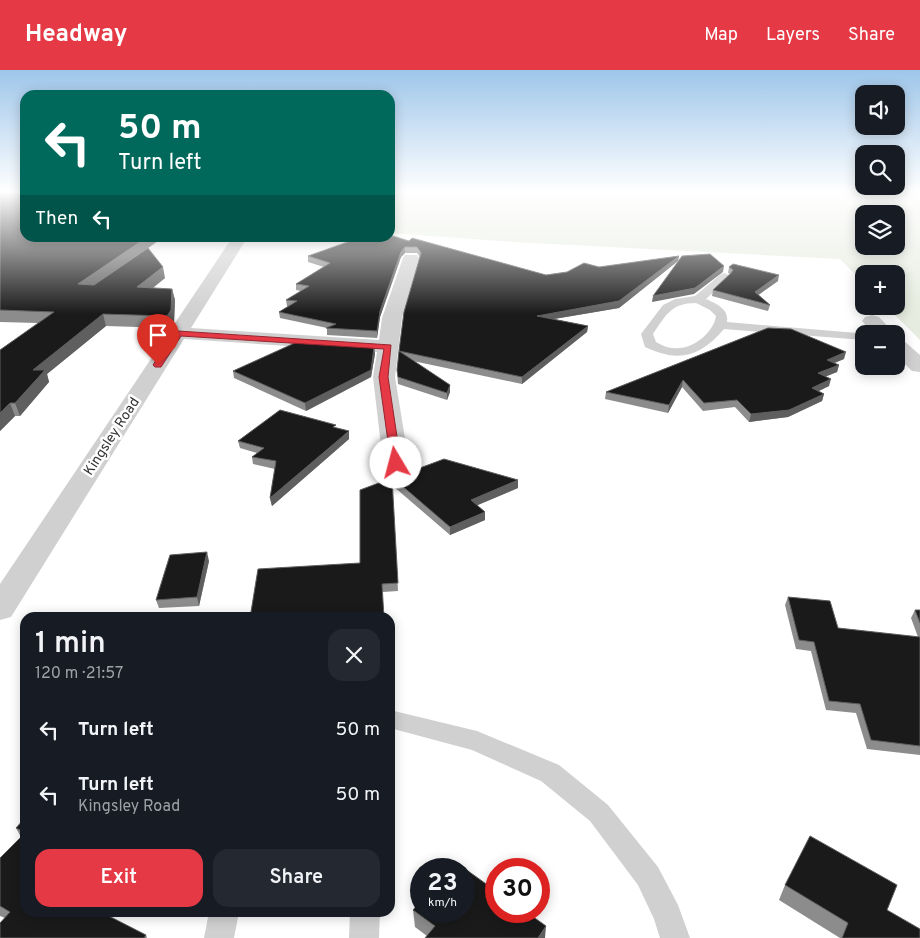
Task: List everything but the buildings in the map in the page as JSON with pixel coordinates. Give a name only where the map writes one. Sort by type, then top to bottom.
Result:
[{"type":"street","name":"Kingsley Road","points":[[0,609],[236,242]]},
{"type":"street","points":[[396,463],[384,377],[392,318],[411,258]]},
{"type":"street","points":[[178,334],[388,347]]},
{"type":"lane","points":[[698,300],[725,276]]},
{"type":"lane","points":[[698,300],[708,304],[722,315],[721,325],[709,341],[692,350],[675,352],[657,348],[650,344],[647,334],[668,305],[680,301],[698,300]]},
{"type":"lane","points":[[721,325],[855,329]]},
{"type":"lane","points":[[395,720],[477,742],[550,773],[599,813],[648,876],[668,915],[675,938]]},
{"type":"lane","points":[[219,938],[223,917]]},
{"type":"lane","points":[[364,938],[365,917]]},
{"type":"shaded area","points":[[395,233],[855,233],[855,255],[905,255],[905,233],[920,233],[920,340],[895,315],[905,315],[905,265],[855,265],[855,274],[840,259],[514,242]]},
{"type":"route","points":[[158,365],[178,334],[388,347],[384,377],[396,463]]}]
